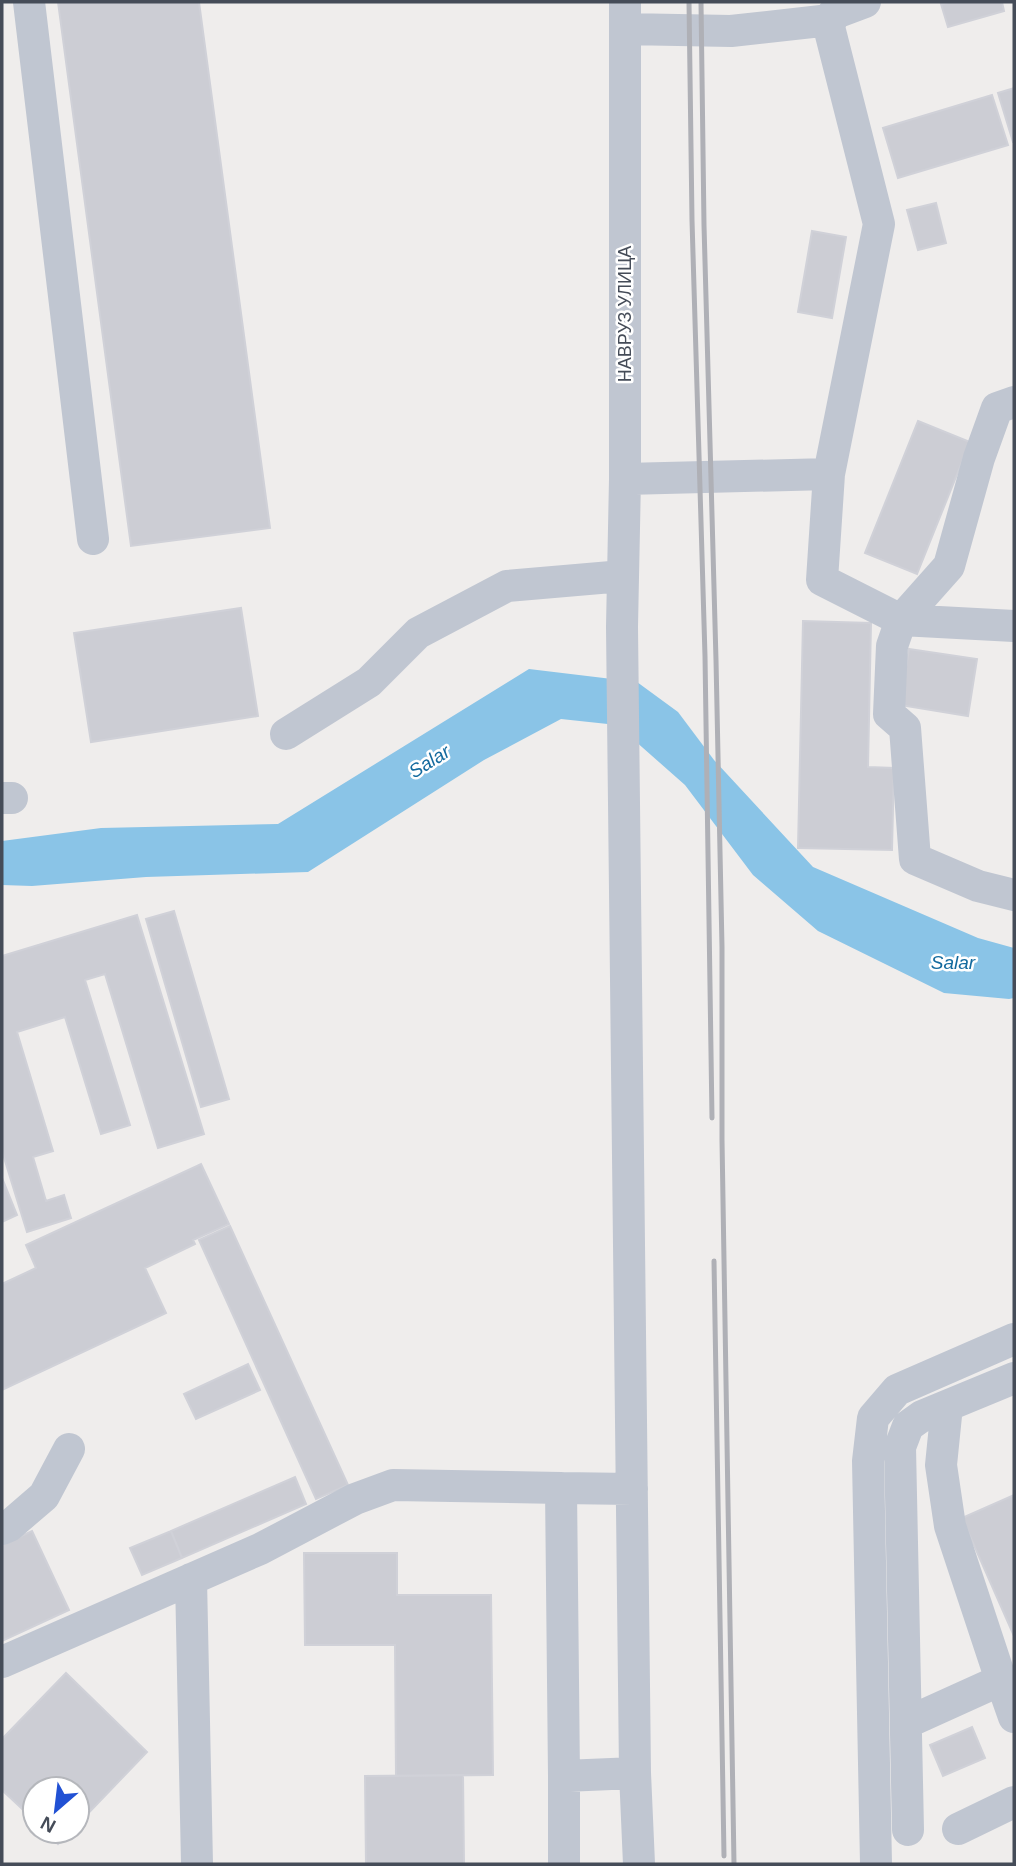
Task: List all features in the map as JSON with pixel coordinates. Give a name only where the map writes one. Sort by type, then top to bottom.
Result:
[{"type":"street","points":[[29,2],[93,540]]},
{"type":"street","points":[[865,2],[840,10],[833,15],[829,27],[879,224],[829,474],[822,580],[901,620],[1014,626]]},
{"type":"street","points":[[625,15],[731,31],[830,20]]},
{"type":"street","name":"НАВРУЗ УЛИЦА","points":[[625,15],[625,480],[622,627],[635,1773],[639,1864]]},
{"type":"street","points":[[1014,402],[997,408],[979,458],[949,566],[901,620],[892,646],[889,714],[905,728],[915,859],[978,886],[1014,895]]},
{"type":"street","points":[[625,480],[829,474]]},
{"type":"street","points":[[286,734],[369,682],[418,633],[507,586],[623,576]]},
{"type":"street","points":[[876,1864],[868,1461],[873,1418],[897,1391],[1014,1339]]},
{"type":"street","points":[[908,1830],[900,1447],[908,1426],[922,1416],[1014,1378]]},
{"type":"street","points":[[947,1406],[941,1465],[950,1526],[1014,1717]]},
{"type":"street","points":[[2,1530],[44,1496],[69,1449]]},
{"type":"street","points":[[2,1662],[260,1549],[355,1499],[393,1485],[632,1489]]},
{"type":"street","points":[[561,1488],[564,1864]]},
{"type":"street","points":[[191,1579],[197,1864]]},
{"type":"street","points":[[906,1723],[1001,1680]]},
{"type":"street","points":[[564,1776],[635,1773]]},
{"type":"street","points":[[958,1829],[1014,1802]]},
{"type":"water","name":"Salar","points":[[529,669],[637,682],[678,712],[714,760],[813,867],[978,938],[1014,948],[1014,998],[944,993],[818,931],[753,875],[685,785],[617,725],[561,719],[484,760],[308,872],[146,877],[32,886],[2,885],[2,841],[101,828],[278,824]]},
{"type":"building","points":[[58,2],[199,2],[270,528],[131,546]]},
{"type":"building","points":[[1002,2],[1004,11],[948,27],[941,4]]},
{"type":"building","points":[[1014,88],[1014,142],[1013,142],[998,93]]},
{"type":"building","points":[[992,95],[1008,145],[898,178],[883,128]]},
{"type":"building","points":[[936,203],[946,243],[918,250],[907,210]]},
{"type":"building","points":[[812,231],[846,237],[832,318],[798,312]]},
{"type":"building","points":[[918,421],[970,442],[917,574],[865,553]]},
{"type":"building","points":[[241,608],[258,716],[91,742],[74,633]]},
{"type":"building","points":[[803,621],[871,623],[868,767],[894,768],[892,850],[798,848]]},
{"type":"building","points":[[909,649],[977,659],[968,716],[900,705]]},
{"type":"building","points":[[174,911],[229,1099],[201,1107],[146,919]]},
{"type":"building","points":[[137,915],[204,1134],[158,1148],[105,974],[85,980],[130,1125],[101,1134],[65,1017],[17,1032],[53,1151],[33,1157],[46,1201],[64,1195],[71,1218],[27,1232],[2,1151],[2,956]]},
{"type":"building","points":[[201,1164],[229,1224],[193,1240],[195,1244],[145,1268],[166,1313],[2,1390],[2,1284],[36,1268],[26,1245]]},
{"type":"building","points":[[2,1178],[17,1215],[2,1222]]},
{"type":"building","points":[[230,1226],[348,1485],[316,1499],[199,1240]]},
{"type":"building","points":[[248,1364],[260,1390],[196,1419],[184,1394]]},
{"type":"building","points":[[295,1477],[306,1504],[182,1558],[171,1531]]},
{"type":"building","points":[[1014,1495],[1014,1636],[962,1518]]},
{"type":"building","points":[[32,1531],[69,1610],[2,1641],[2,1545]]},
{"type":"building","points":[[171,1531],[182,1558],[142,1575],[130,1548]]},
{"type":"building","points":[[304,1553],[397,1553],[397,1595],[491,1595],[493,1775],[396,1776],[395,1645],[305,1645]]},
{"type":"building","points":[[66,1673],[147,1752],[91,1810],[91,1775],[21,1775],[21,1808],[2,1790],[2,1739]]},
{"type":"building","points":[[972,1727],[985,1758],[943,1776],[930,1745]]},
{"type":"building","points":[[463,1775],[464,1864],[366,1864],[365,1776]]},
{"type":"railway","points":[[689,2],[692,220],[705,656],[712,1118]]},
{"type":"railway","points":[[701,2],[722,947],[722,1140],[734,1864]]},
{"type":"railway","points":[[714,1261],[724,1856]]}]
